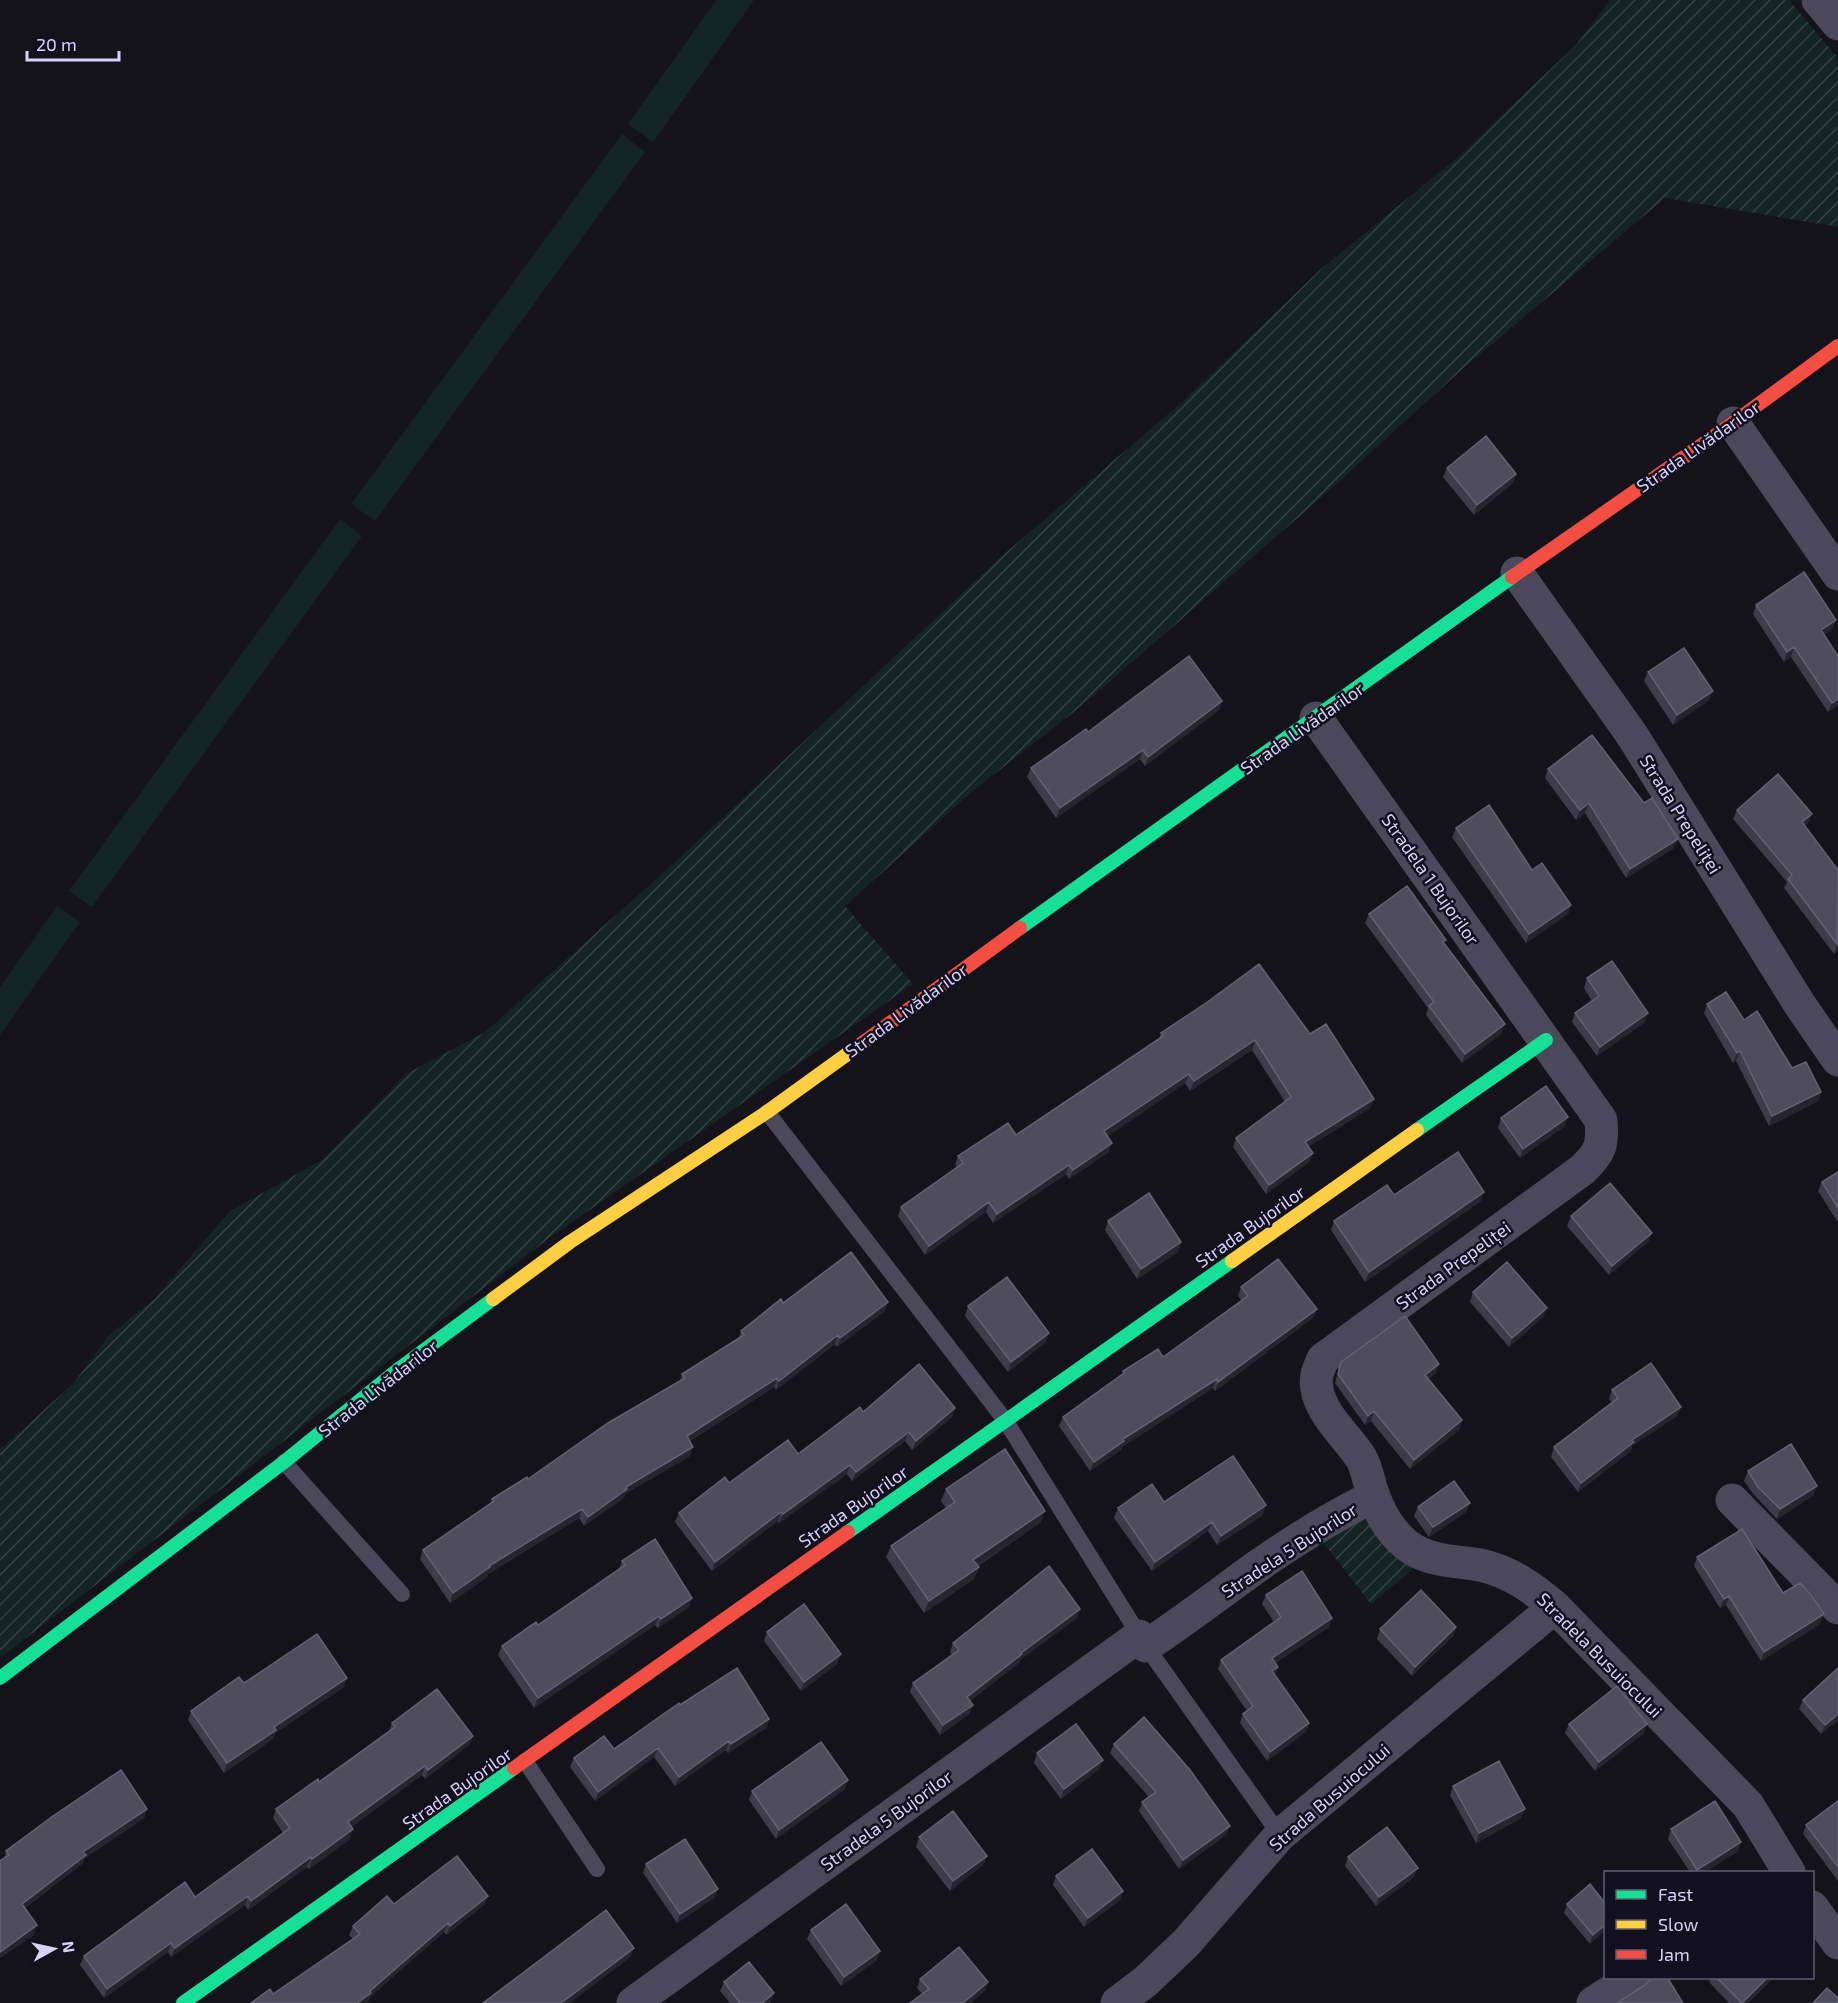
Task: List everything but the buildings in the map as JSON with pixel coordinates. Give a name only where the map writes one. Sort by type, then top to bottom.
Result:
[{"type":"street","points":[[1818,0],[1838,24]]},
{"type":"street","name":"Strada Livădarilor","points":[[0,1678],[284,1462],[400,1368],[570,1242],[767,1112],[1057,901],[1517,573],[1733,423],[1838,346]]},
{"type":"street","points":[[1733,423],[1838,574]]},
{"type":"street","name":"Strada Prepeliței","points":[[1517,573],[1632,735],[1800,1005],[1838,1060]]},
{"type":"street","name":"Stradela 1 Bujorilor","points":[[1316,718],[1546,1040]]},
{"type":"street","name":"Strada Prepeliței","points":[[1374,1496],[1362,1459],[1329,1418],[1318,1393],[1315,1376],[1323,1359],[1594,1159],[1602,1141],[1601,1120],[1546,1040]]},
{"type":"street","name":"Strada Bujorilor","points":[[183,2003],[1005,1420],[1546,1040]]},
{"type":"street","name":"Stradela Busuiocului","points":[[1374,1496],[1389,1527],[1413,1550],[1440,1560],[1482,1566],[1512,1576],[1532,1587],[1555,1606],[1748,1805],[1788,1871]]},
{"type":"street","name":"Stradela 5 Bujorilor","points":[[633,2003],[1143,1641],[1190,1618],[1255,1568],[1303,1536],[1374,1496]]},
{"type":"street","points":[[1732,1500],[1838,1608]]},
{"type":"street","name":"Strada Busuiocului","points":[[1117,2003],[1146,1981],[1186,1943],[1280,1835],[1555,1606]]},
{"type":"street","points":[[1814,1909],[1838,1943]]},
{"type":"street","points":[[1593,2003],[1629,1979]]},
{"type":"lane","points":[[767,1112],[1005,1420],[1143,1641],[1280,1835]]},
{"type":"lane","points":[[284,1462],[402,1594]]},
{"type":"lane","points":[[525,1761],[597,1869]]},
{"type":"shaded area","points":[[716,0],[754,0],[653,142],[628,124]]},
{"type":"shaded area","points":[[1610,0],[1789,0],[1838,58],[1838,227],[1665,198],[1458,373],[1331,489],[1084,704],[974,790],[845,906],[913,984],[548,1239],[0,1658],[0,1449],[73,1384],[109,1335],[153,1300],[230,1211],[322,1160],[406,1074],[485,1032],[674,863],[1003,555],[1181,403],[1320,270],[1458,157],[1576,45]]},
{"type":"shaded area","points":[[622,134],[645,152],[375,521],[351,504]]},
{"type":"shaded area","points":[[340,519],[362,536],[92,907],[69,891]]},
{"type":"shaded area","points":[[57,906],[80,922],[0,1035],[0,987]]},
{"type":"shaded area","points":[[1354,1519],[1369,1520],[1381,1529],[1413,1569],[1371,1604],[1321,1540]]},
{"type":"traffic: fast","points":[[1020,928],[1512,577]]},
{"type":"traffic: fast","points":[[1417,1130],[1546,1040]]},
{"type":"traffic: fast","points":[[848,1532],[1232,1261]]},
{"type":"traffic: fast","points":[[0,1678],[284,1462],[400,1368],[493,1299]]},
{"type":"traffic: fast","points":[[183,2003],[514,1768]]},
{"type":"traffic: slow","points":[[493,1299],[570,1242],[767,1112],[857,1047]]},
{"type":"traffic: slow","points":[[1232,1261],[1417,1130]]},
{"type":"traffic: jam","points":[[1512,577],[1733,423],[1838,346]]},
{"type":"traffic: jam","points":[[857,1047],[1020,928]]},
{"type":"traffic: jam","points":[[514,1768],[848,1532]]}]
